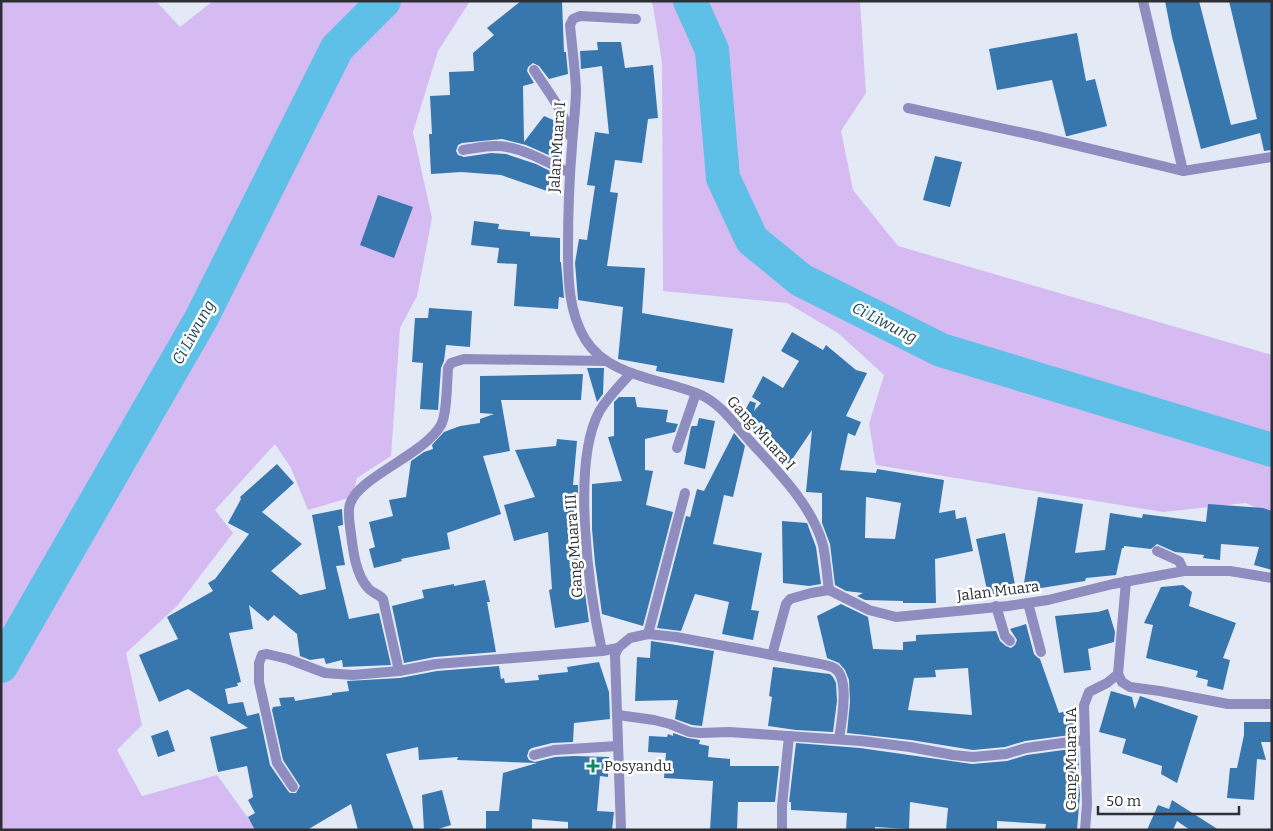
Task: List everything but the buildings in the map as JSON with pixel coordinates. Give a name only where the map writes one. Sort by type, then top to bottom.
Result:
[{"type":"street","points":[[1143,1],[1183,171]]},
{"type":"street","name":"Jalan Muara I","points":[[585,339],[574,314],[570,293],[568,216],[576,90],[570,26],[572,19],[580,16],[636,19]]},
{"type":"street","points":[[534,70],[564,120],[572,144]]},
{"type":"street","points":[[908,108],[1037,136],[1183,171],[1272,157]]},
{"type":"street","points":[[463,150],[506,147],[525,153],[570,173]]},
{"type":"street","name":"Gang Muara I","points":[[585,339],[605,361],[631,373],[696,393],[714,404],[733,422],[778,473],[806,511],[822,545],[828,590]]},
{"type":"street","points":[[399,671],[383,599],[369,590],[356,563],[349,518],[352,498],[367,483],[424,444],[441,424],[444,414],[448,368],[451,363],[464,359],[605,361]]},
{"type":"street","name":"Gang Muara III","points":[[602,651],[590,587],[585,475],[591,438],[599,412],[631,373]]},
{"type":"street","points":[[677,448],[696,393]]},
{"type":"street","points":[[648,634],[685,493]]},
{"type":"street","points":[[1156,551],[1179,561],[1184,571]]},
{"type":"street","name":"Jalan Muara","points":[[828,590],[869,610],[896,616],[1028,603],[1126,581],[1184,571],[1230,571],[1272,578]]},
{"type":"street","points":[[1126,581],[1118,674],[1122,682],[1130,687],[1228,704],[1272,704]]},
{"type":"street","points":[[772,655],[786,604],[790,599],[828,590]]},
{"type":"street","points":[[1028,603],[1041,652]]},
{"type":"street","points":[[996,606],[1005,636],[1010,641]]},
{"type":"street","points":[[621,830],[615,655],[618,648],[630,638],[648,634],[676,637],[834,668],[838,671],[844,687],[839,740]]},
{"type":"street","points":[[292,787],[277,763],[259,682],[259,663],[262,655],[267,654],[288,659],[325,673],[353,675],[399,671],[436,664],[602,651],[618,648]]},
{"type":"street","name":"Gang Muara IA","points":[[1085,830],[1087,804],[1084,705],[1089,692],[1107,683],[1118,674]]},
{"type":"street","points":[[618,715],[654,720],[690,732],[729,732],[889,744],[953,756],[973,757],[1006,754],[1026,748],[1084,740]]},
{"type":"street","points":[[782,830],[782,806],[789,736]]},
{"type":"street","points":[[534,755],[554,750],[618,746]]},
{"type":"shaded area","points":[[1,1],[156,1],[180,27],[213,1],[470,1],[438,51],[413,132],[432,218],[417,296],[400,328],[391,456],[357,478],[352,497],[308,510],[291,468],[275,444],[215,510],[233,533],[177,606],[126,653],[142,725],[117,750],[142,796],[217,775],[257,830],[1,830]]},
{"type":"shaded area","points":[[651,1],[860,1],[866,93],[841,131],[853,190],[898,246],[1272,355],[1272,516],[1246,503],[1163,512],[876,465],[869,424],[884,375],[838,333],[787,303],[663,291],[662,62]]},
{"type":"waterway","name":"Ci Liwung","points":[[1,666],[201,319],[337,48],[384,1]]},
{"type":"waterway","name":"Ci Liwung","points":[[690,1],[712,50],[723,178],[752,240],[801,280],[941,350],[1272,450]]},
{"type":"place","name":"Posyandu","points":[[593,766]]}]
